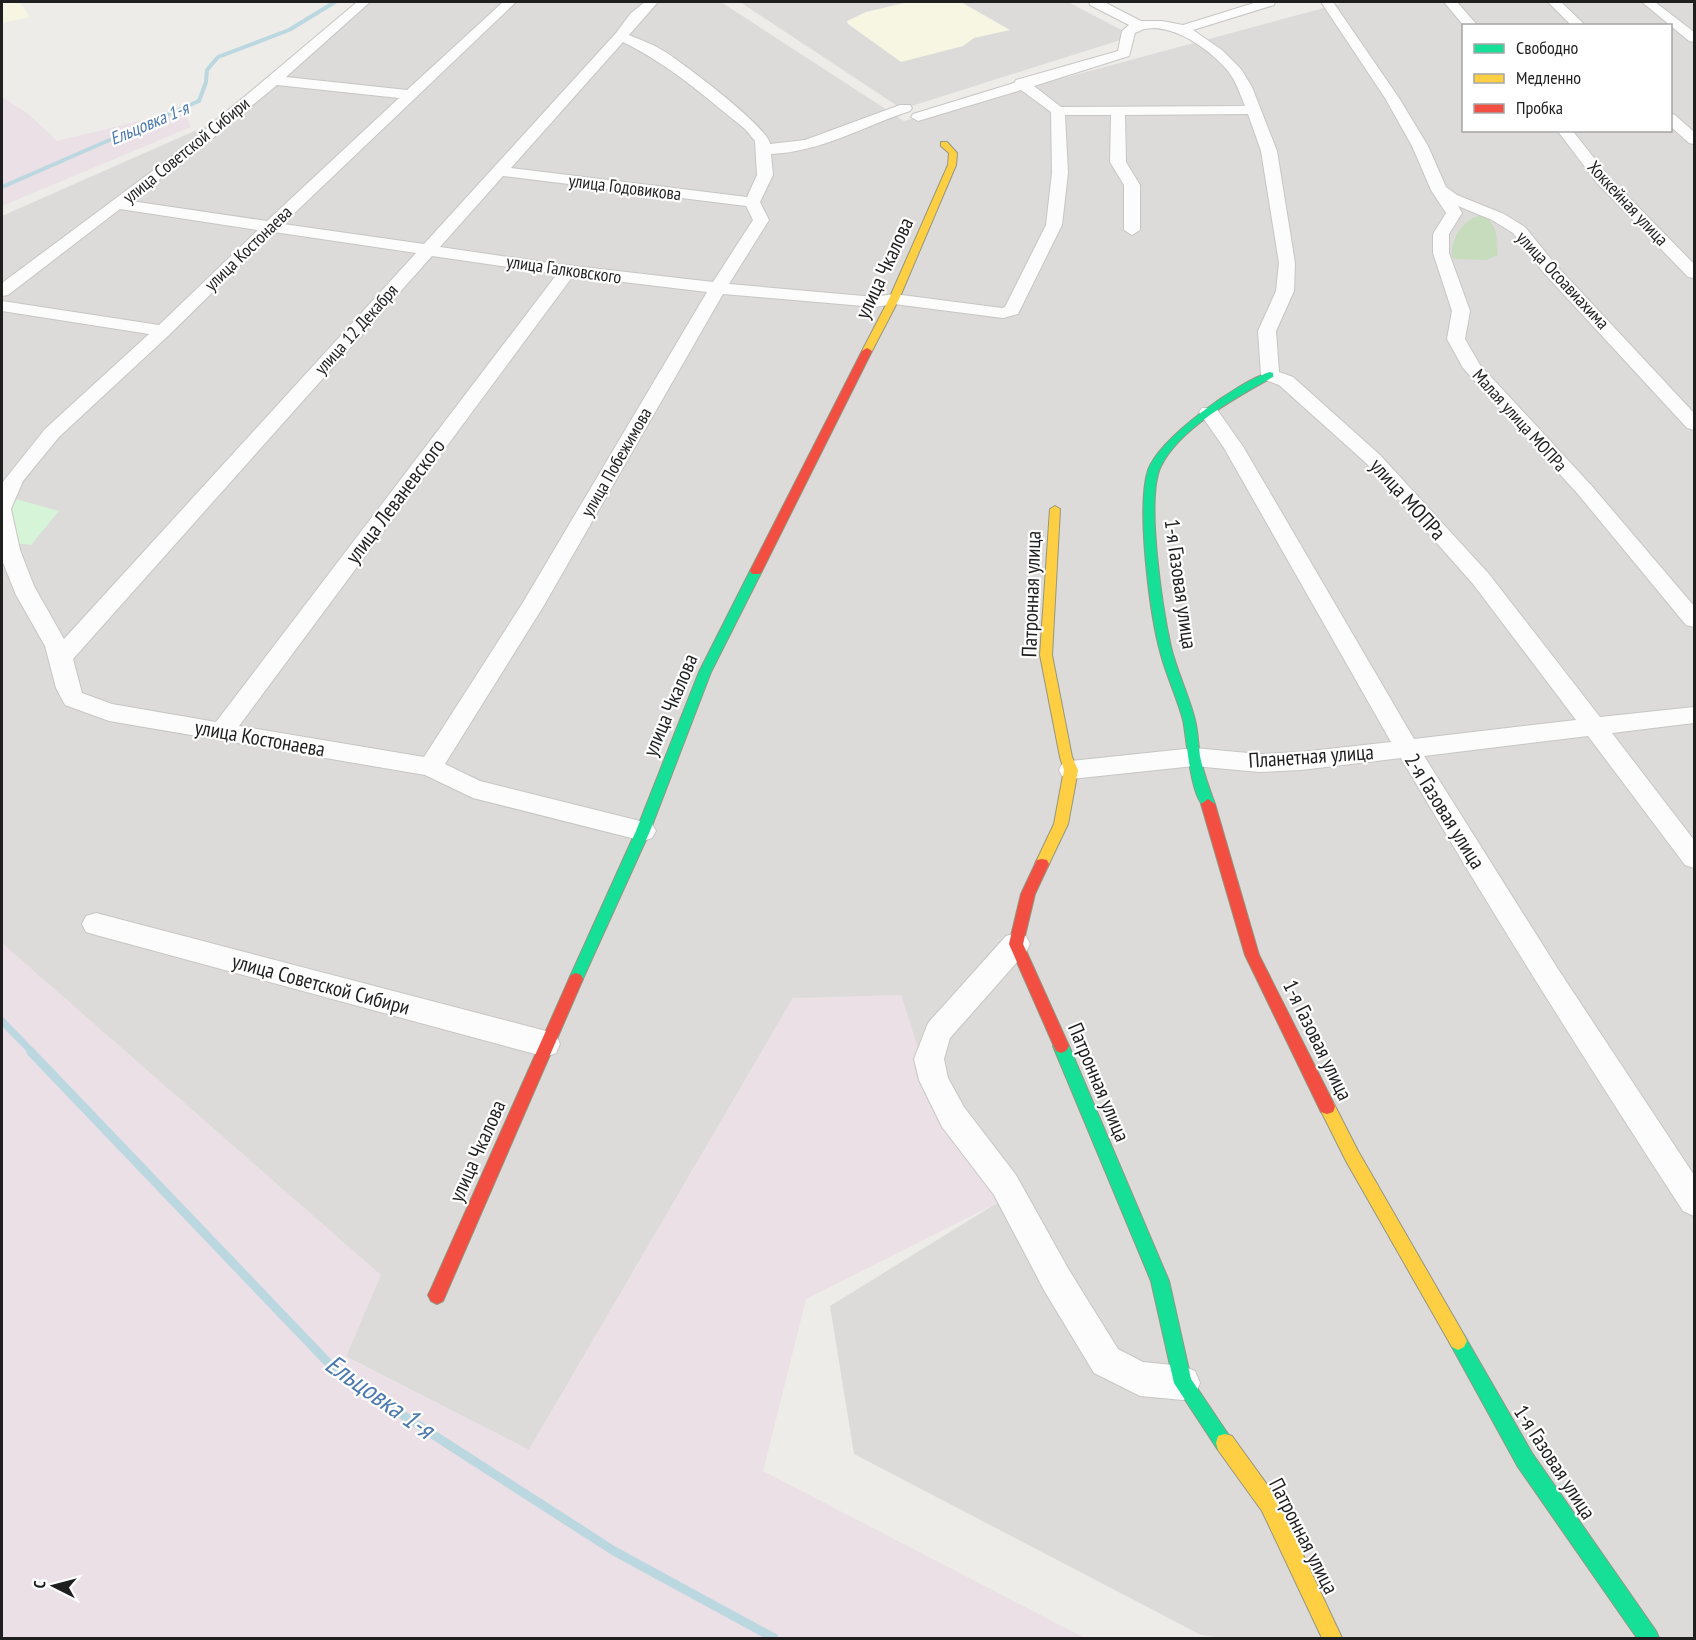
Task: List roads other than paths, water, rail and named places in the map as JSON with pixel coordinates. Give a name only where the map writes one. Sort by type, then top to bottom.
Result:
[{"type":"street","name":"улица Советской Сибири","points":[[2,291],[55,247],[118,204],[193,147],[364,2]]},
{"type":"street","name":"улица Костонаева","points":[[510,2],[52,433],[7,479],[2,509],[6,543],[23,586],[49,629],[61,657],[66,687],[73,699],[109,712],[430,767],[473,789],[643,831]]},
{"type":"street","name":"улица 12 Декабря","points":[[61,657],[621,36],[636,16],[652,2]]},
{"type":"street","points":[[1095,2],[1138,25],[1170,25],[1183,29],[1217,53],[1234,69],[1245,87],[1269,152],[1287,263],[1285,291],[1267,332],[1270,375]]},
{"type":"street","points":[[1183,29],[1269,2]]},
{"type":"street","points":[[1327,2],[1392,98],[1420,146],[1439,190],[1454,213],[1479,210]]},
{"type":"street","points":[[1450,2],[1470,24]]},
{"type":"street","points":[[1554,2],[1578,24]]},
{"type":"street","points":[[1648,2],[1695,38]]},
{"type":"street","points":[[918,117],[1021,83],[1124,53],[1129,31],[1138,25]]},
{"type":"street","points":[[621,36],[659,54],[731,108],[762,140],[765,176],[752,202]]},
{"type":"street","points":[[272,80],[410,95]]},
{"type":"street","points":[[1021,83],[1058,111],[1254,110]]},
{"type":"street","points":[[762,149],[793,148],[812,143],[904,108]]},
{"type":"street","name":"улица Галковского","points":[[118,204],[568,271],[718,288],[875,302],[894,299],[1003,313],[1012,310],[1054,225],[1060,173],[1058,111]]},
{"type":"street","points":[[1118,112],[1118,162],[1132,185],[1132,230]]},
{"type":"street","points":[[1672,119],[1695,140]]},
{"type":"street","name":"Хоккейная улица","points":[[1566,132],[1603,180],[1695,273]]},
{"type":"street","name":"улица Чкалова","points":[[437,1295],[546,1044],[643,831],[705,672],[894,299],[955,158],[953,151],[944,144]]},
{"type":"street","name":"улица Годовикова","points":[[498,171],[752,202]]},
{"type":"street","name":"улица Осоавиахима","points":[[1439,190],[1519,230],[1549,268],[1695,424]]},
{"type":"street","name":"улица Побежимова","points":[[430,767],[532,607],[718,288],[761,220],[752,202]]},
{"type":"street","name":"Малая улица МОПРа","points":[[1454,213],[1441,234],[1441,253],[1461,311],[1456,339],[1472,368],[1584,489],[1695,620]]},
{"type":"street","name":"улица Леваневского","points":[[222,731],[568,271]]},
{"type":"street","points":[[2,306],[163,331]]},
{"type":"street","name":"1-я Газовая улица","points":[[1270,375],[1242,389],[1209,412],[1173,442],[1154,468],[1149,498],[1153,558],[1165,645],[1189,721],[1194,757],[1252,955],[1352,1156],[1525,1460],[1648,1638]]},
{"type":"street","name":"улица МОПРа","points":[[1270,375],[1286,381],[1373,459],[1481,579],[1695,858]]},
{"type":"street","name":"2-я Газовая улица","points":[[1209,412],[1234,448],[1407,748],[1630,1104],[1695,1201]]},
{"type":"street","name":"Патронная улица","points":[[1055,508],[1046,655],[1066,757],[1071,770],[1060,824],[1028,894],[1016,944],[1099,1132],[1160,1281],[1183,1383],[1269,1504],[1332,1638]]},
{"type":"street","name":"Планетная улица","points":[[1071,770],[1194,757],[1259,763],[1301,761],[1695,715]]},
{"type":"street","name":"улица Советской Сибири","points":[[96,924],[546,1044]]},
{"type":"street","points":[[1016,944],[938,1032],[929,1059],[934,1080],[953,1117],[1005,1185],[1057,1281],[1106,1361],[1140,1380],[1183,1383]]},
{"type":"waterway","name":"Ельцовка 1-я","points":[[2,187],[199,101],[206,82],[207,70],[218,57],[289,30],[335,2]]},
{"type":"waterway","name":"Ельцовка 1-я","points":[[2,1021],[33,1053]]},
{"type":"waterway","name":"Ельцовка 1-я","points":[[31,1052],[339,1374],[614,1551],[774,1638]]}]
